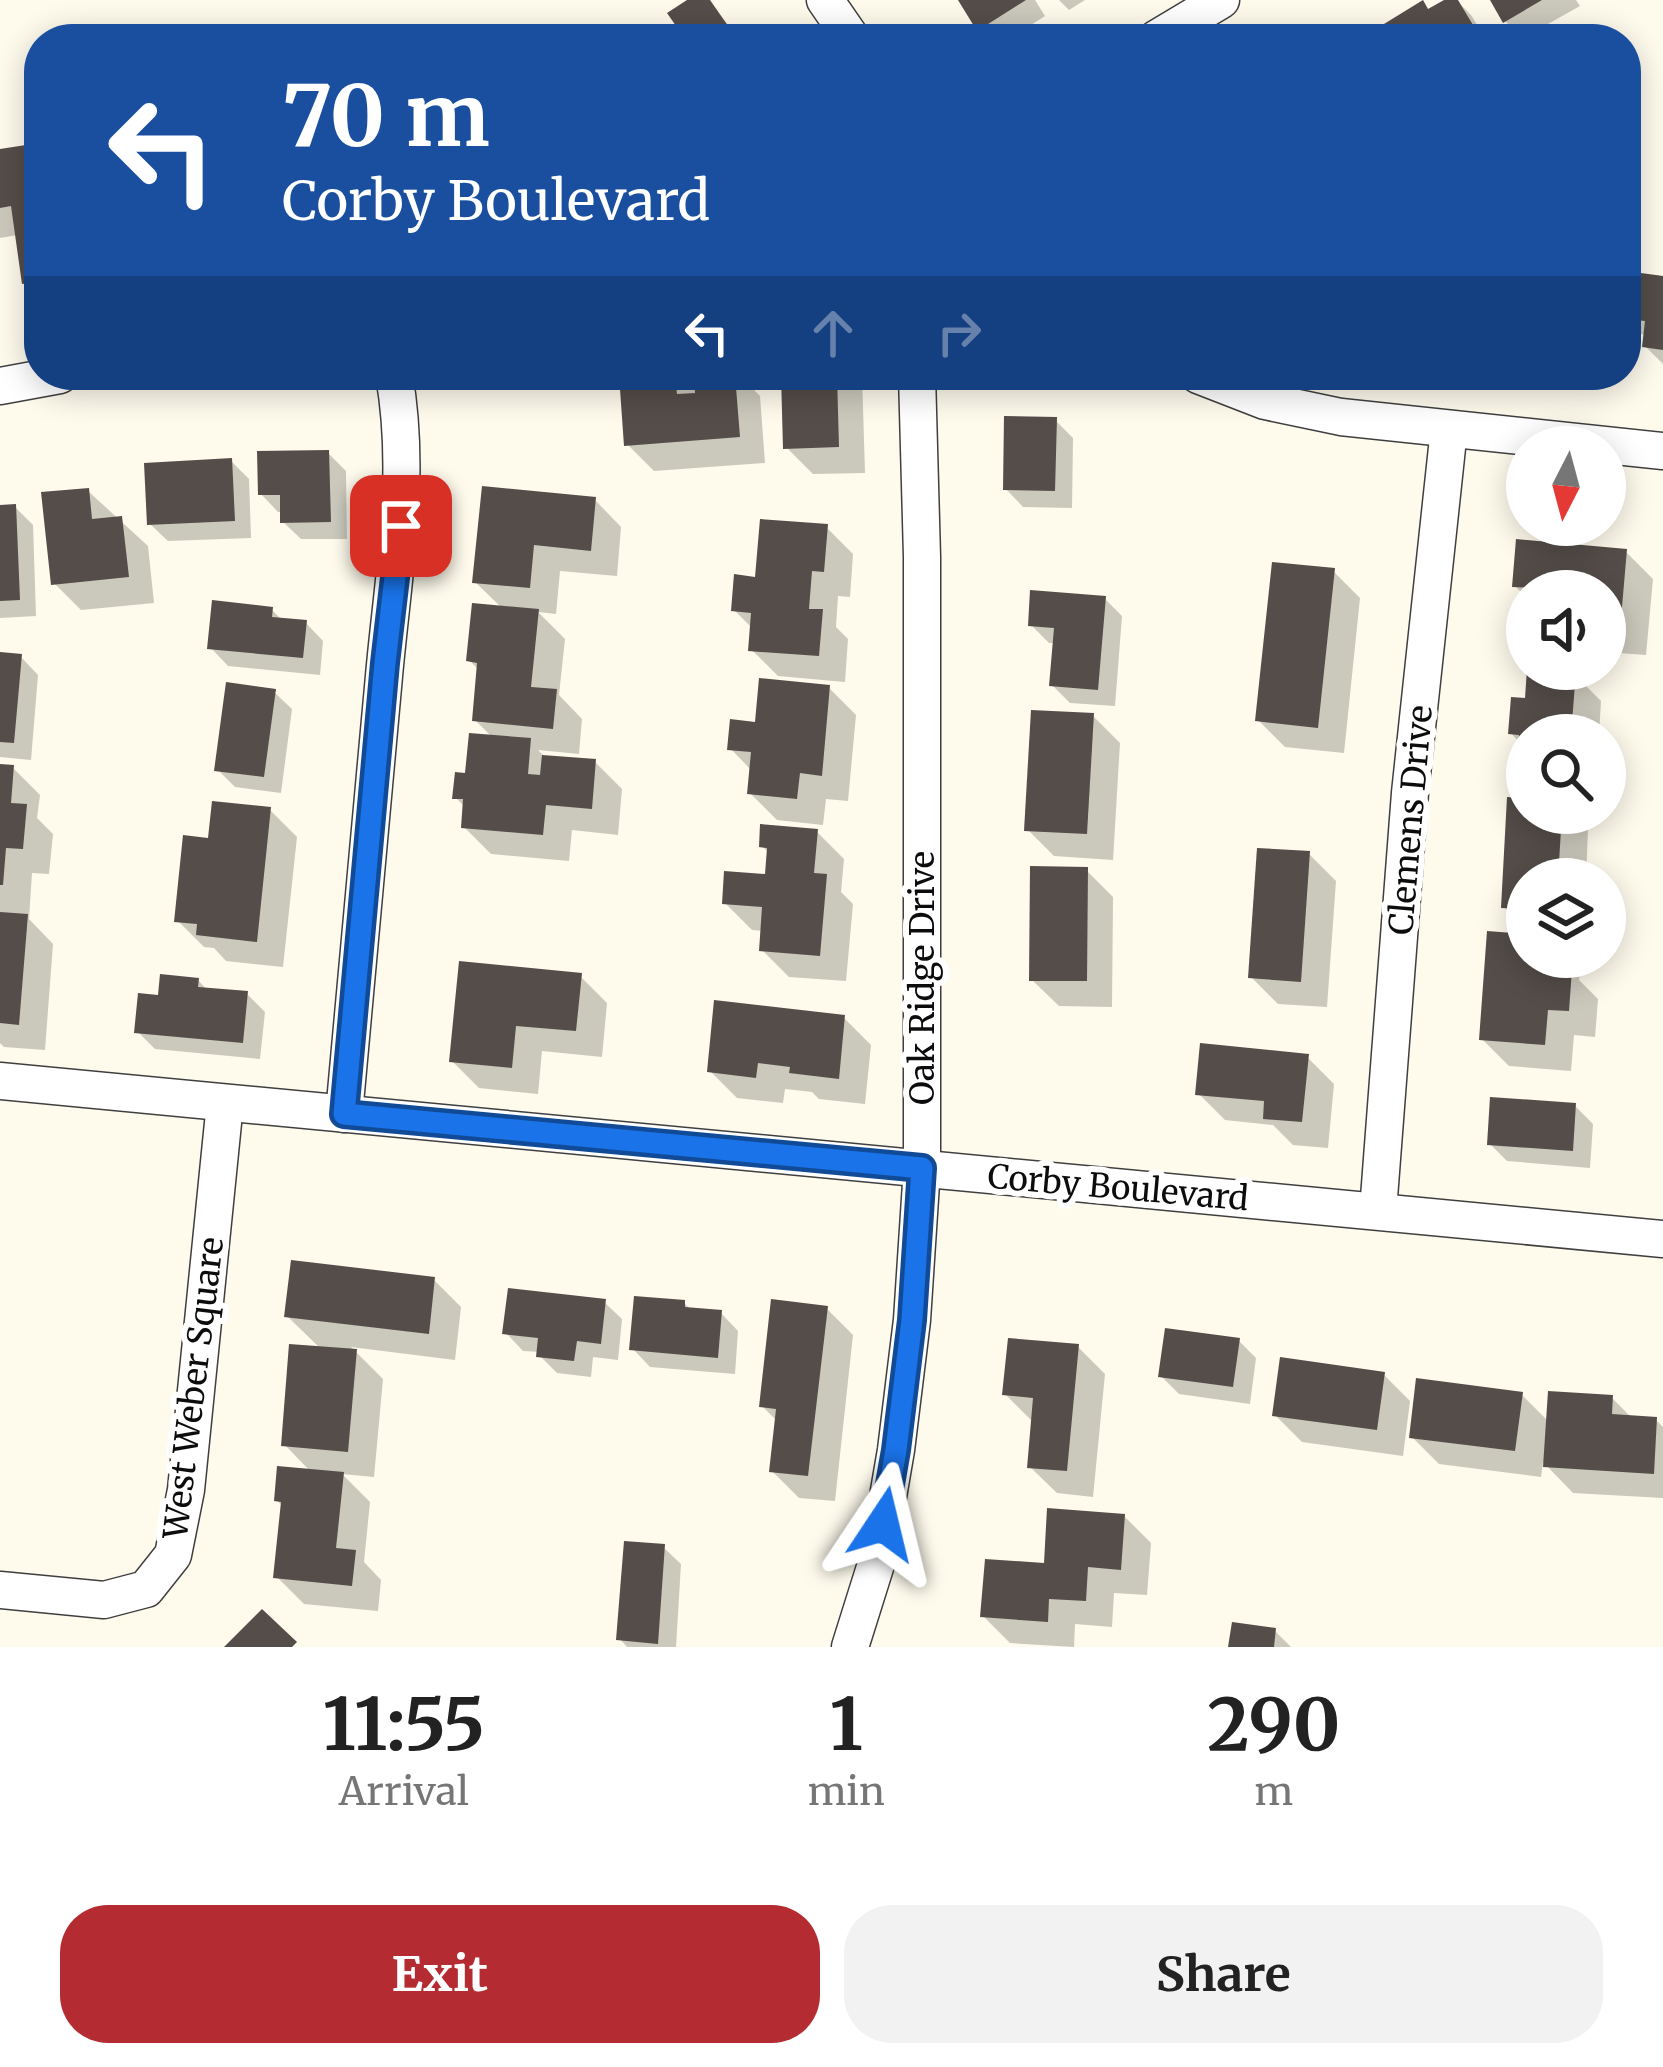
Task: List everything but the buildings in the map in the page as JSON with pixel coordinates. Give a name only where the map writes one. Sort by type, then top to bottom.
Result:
[{"type":"street","points":[[1181,24],[1221,0]]},
{"type":"street","points":[[344,1114],[401,526],[403,457],[396,390]]},
{"type":"street","name":"Oak Ridge Drive","points":[[850,1647],[877,1561],[896,1450],[912,1320],[922,1168],[922,557],[917,390]]},
{"type":"street","points":[[1237,390],[1340,417],[1663,451]]},
{"type":"street","name":"Clemens Drive","points":[[1378,1211],[1411,793],[1449,429]]},
{"type":"street","name":"Corby Boulevard","points":[[0,1081],[1663,1239]]},
{"type":"street","name":"West Weber Square","points":[[0,1590],[104,1600],[146,1588],[173,1555],[186,1490],[226,1103]]},
{"type":"route","points":[[401,526],[344,1114],[922,1168],[912,1320],[883,1524]]}]
